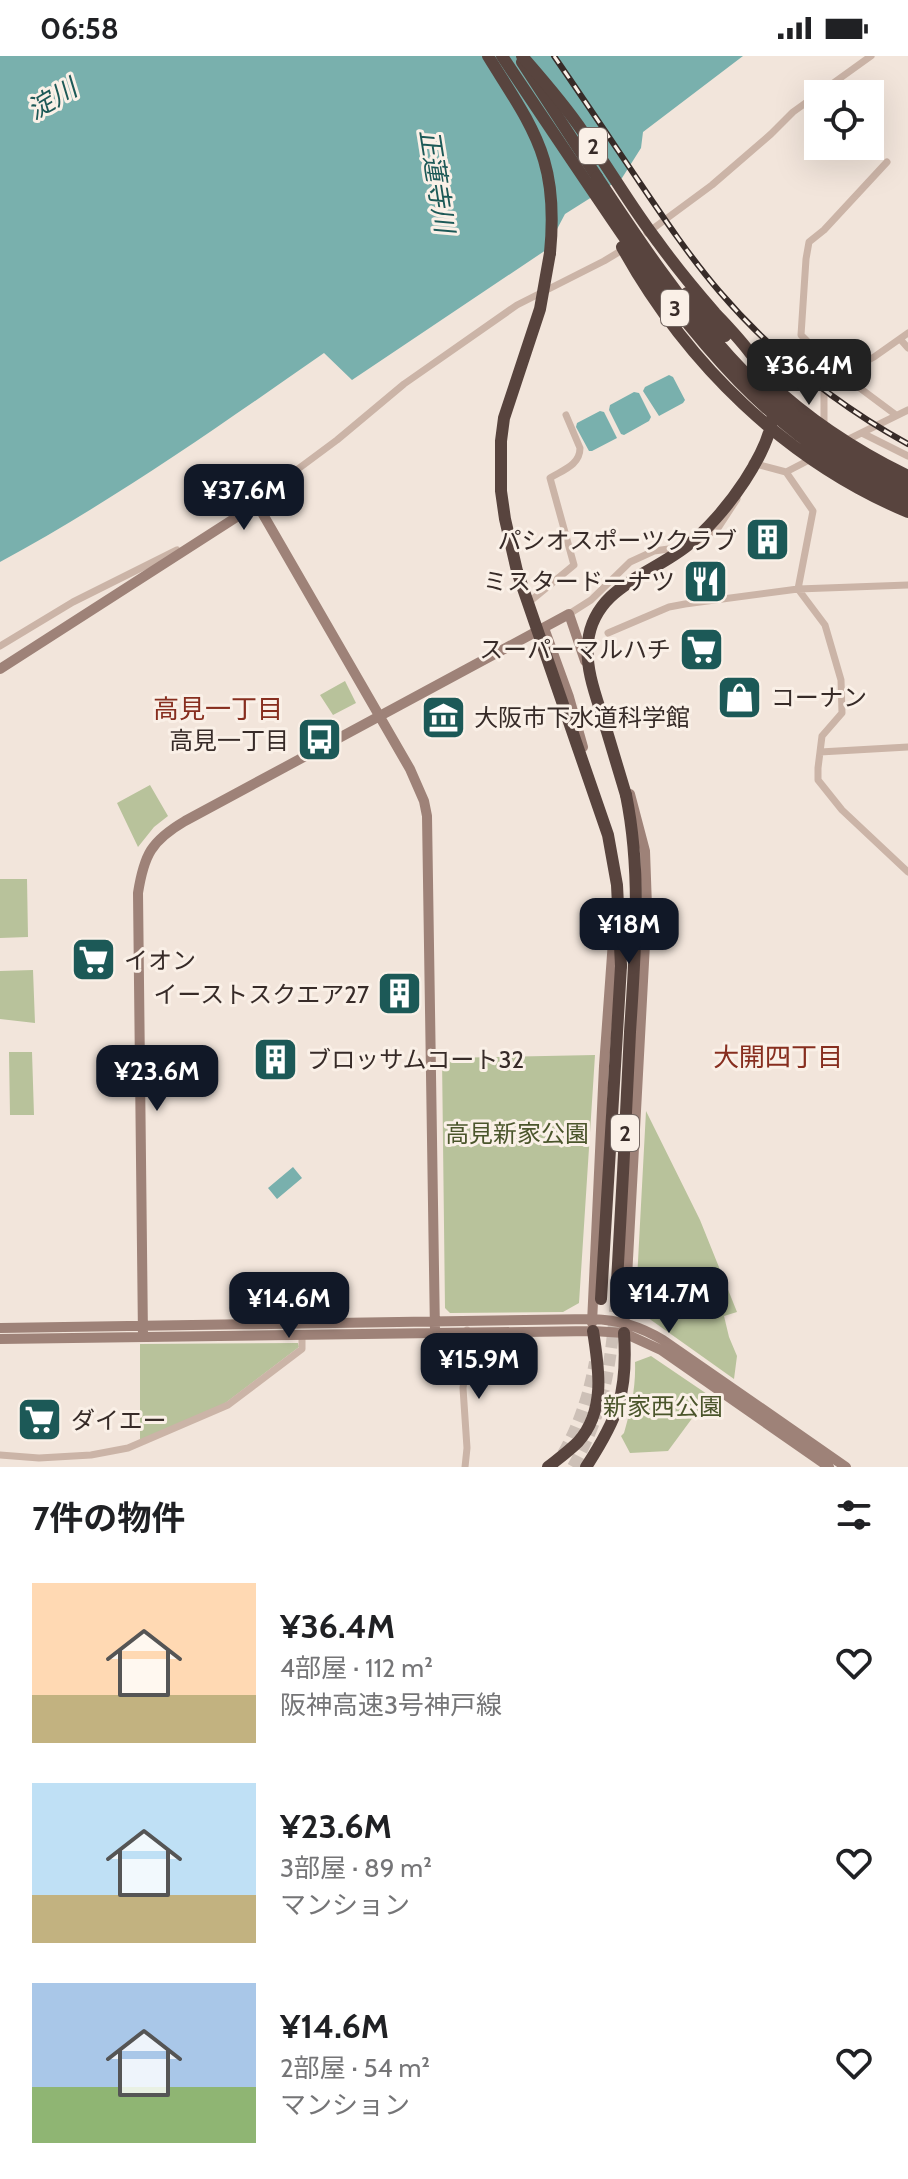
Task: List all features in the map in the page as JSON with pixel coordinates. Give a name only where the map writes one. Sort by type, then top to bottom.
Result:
[{"type":"highway","name":"2","points":[[488,56],[537,141],[547,171],[552,205],[544,295],[510,396],[501,441],[500,470],[505,519],[517,571],[608,835],[618,898],[627,966],[616,1300]]},
{"type":"highway","name":"3","points":[[502,56],[685,305],[723,351],[791,417],[863,466],[908,488]]},
{"type":"highway","name":"2","points":[[520,56],[583,131],[670,258],[752,355],[766,379],[772,400],[772,422],[764,446],[719,515],[690,544],[621,586],[595,617],[590,630],[588,655],[595,693],[632,824],[636,890],[627,966],[601,1299]]},
{"type":"highway","name":"3","points":[[520,56],[591,178],[680,315],[704,345],[748,393],[785,425],[826,455],[908,500]]},
{"type":"highway","points":[[591,178],[696,304],[760,373],[824,427],[908,476]]},
{"type":"highway","points":[[591,178],[630,262],[658,304],[689,345],[742,403],[771,429],[823,467],[865,492],[908,512]]},
{"type":"highway","points":[[548,1467],[580,1439],[593,1416],[599,1378],[592,1325]]},
{"type":"highway","points":[[586,1467],[608,1433],[621,1398],[626,1359],[624,1328]]},
{"type":"street","points":[[0,669],[257,504],[267,492],[337,440],[404,384],[517,305],[604,261],[645,235],[712,185],[793,112],[871,56]]},
{"type":"street","points":[[887,162],[809,242],[801,335],[839,373],[896,415]]},
{"type":"street","points":[[827,450],[824,444],[824,388],[839,373],[874,357],[908,333]]},
{"type":"street","points":[[900,339],[908,348]]},
{"type":"street","points":[[144,1331],[138,893],[145,862],[157,840],[168,831],[569,614],[591,600],[630,562],[654,551],[695,545],[712,534],[733,507],[750,464],[786,472],[908,410]]},
{"type":"street","points":[[566,415],[581,454],[575,464],[550,478],[574,565],[528,603],[569,697],[603,815],[611,858],[614,934],[604,1066],[592,1325]]},
{"type":"street","points":[[862,433],[908,456]]},
{"type":"street","points":[[786,472],[813,511],[798,589],[825,625],[841,680],[842,713],[822,736],[818,780],[842,810],[908,872]]},
{"type":"street","points":[[257,504],[380,715],[415,778],[424,801],[427,816],[435,1327]]},
{"type":"street","points":[[0,646],[73,602],[212,533]]},
{"type":"street","points":[[608,633],[669,607],[798,589],[908,585]]},
{"type":"street","points":[[569,614],[639,821],[647,874],[624,1328]]},
{"type":"street","points":[[820,752],[908,747]]},
{"type":"street","points":[[0,1339],[144,1331],[592,1325],[642,1328],[846,1467]]},
{"type":"street","points":[[0,1328],[302,1335],[435,1327]]},
{"type":"street","points":[[465,1467],[467,1448],[463,1388],[467,1327]]},
{"type":"street","points":[[624,1328],[669,1355],[829,1467]]},
{"type":"street","points":[[0,1455],[39,1458],[91,1455],[128,1448],[228,1405],[302,1349],[302,1335]]},
{"type":"green space","points":[[345,681],[356,703],[333,715],[320,695]]},
{"type":"green space","points":[[150,785],[168,816],[154,827],[138,847],[117,803]]},
{"type":"green space","points":[[0,879],[27,879],[28,937],[0,938]]},
{"type":"green space","points":[[33,970],[35,1023],[0,1019],[0,971]]},
{"type":"green space","points":[[9,1052],[32,1052],[34,1115],[10,1115]]},
{"type":"green space","name":"高見新家公園","points":[[595,1055],[579,1303],[563,1312],[450,1313],[445,1308],[442,1058]]},
{"type":"green space","points":[[646,1111],[700,1220],[737,1312],[724,1316],[737,1356],[734,1379],[644,1315],[636,1299]]},
{"type":"green space","points":[[298,1343],[299,1347],[224,1404],[140,1440],[140,1344]]},
{"type":"green space","name":"新家西公園","points":[[651,1356],[707,1394],[668,1451],[630,1453],[621,1436],[632,1398],[635,1362]]},
{"type":"water","points":[[0,56],[743,56],[643,132],[641,148],[622,178],[565,214],[546,250],[352,380],[324,353],[124,488],[0,562]]},
{"type":"water","points":[[669,375],[685,400],[659,416],[643,391]]},
{"type":"water","points":[[634,392],[639,393],[651,417],[624,435],[609,410],[610,405]]},
{"type":"water","points":[[600,411],[604,412],[617,438],[589,451],[576,427],[577,423]]},
{"type":"water","points":[[293,1167],[302,1178],[277,1199],[268,1188]]},
{"type":"tunnel","points":[[573,1467],[593,1426],[605,1386],[616,1300]]},
{"type":"tunnel","points":[[563,1454],[583,1410],[595,1362]]},
{"type":"railway","points":[[554,56],[678,238],[739,314],[783,356],[831,395],[908,444]]},
{"type":"place","name":"パシオスポーツクラブ","points":[[768,540]]},
{"type":"place","name":"ミスタードーナツ","points":[[706,581]]},
{"type":"place","name":"スーパーマルハチ","points":[[702,649]]},
{"type":"place","name":"コーナン","points":[[740,697]]},
{"type":"place","name":"大阪市下水道科学館","points":[[443,717]]},
{"type":"place","name":"高見一丁目","points":[[320,740]]},
{"type":"place","name":"イオン","points":[[93,960]]},
{"type":"place","name":"イーストスクエア27","points":[[400,994]]},
{"type":"place","name":"ブロッサムコート32","points":[[276,1059]]},
{"type":"place","name":"ダイエー","points":[[40,1420]]},
{"type":"district","name":"高見一丁目","points":[[218,709]]},
{"type":"district","name":"大開四丁目","points":[[778,1057]]},
{"type":"water label","name":"淀川","points":[[52,99]]},
{"type":"water label","name":"正蓮寺川","points":[[437,181]]}]
